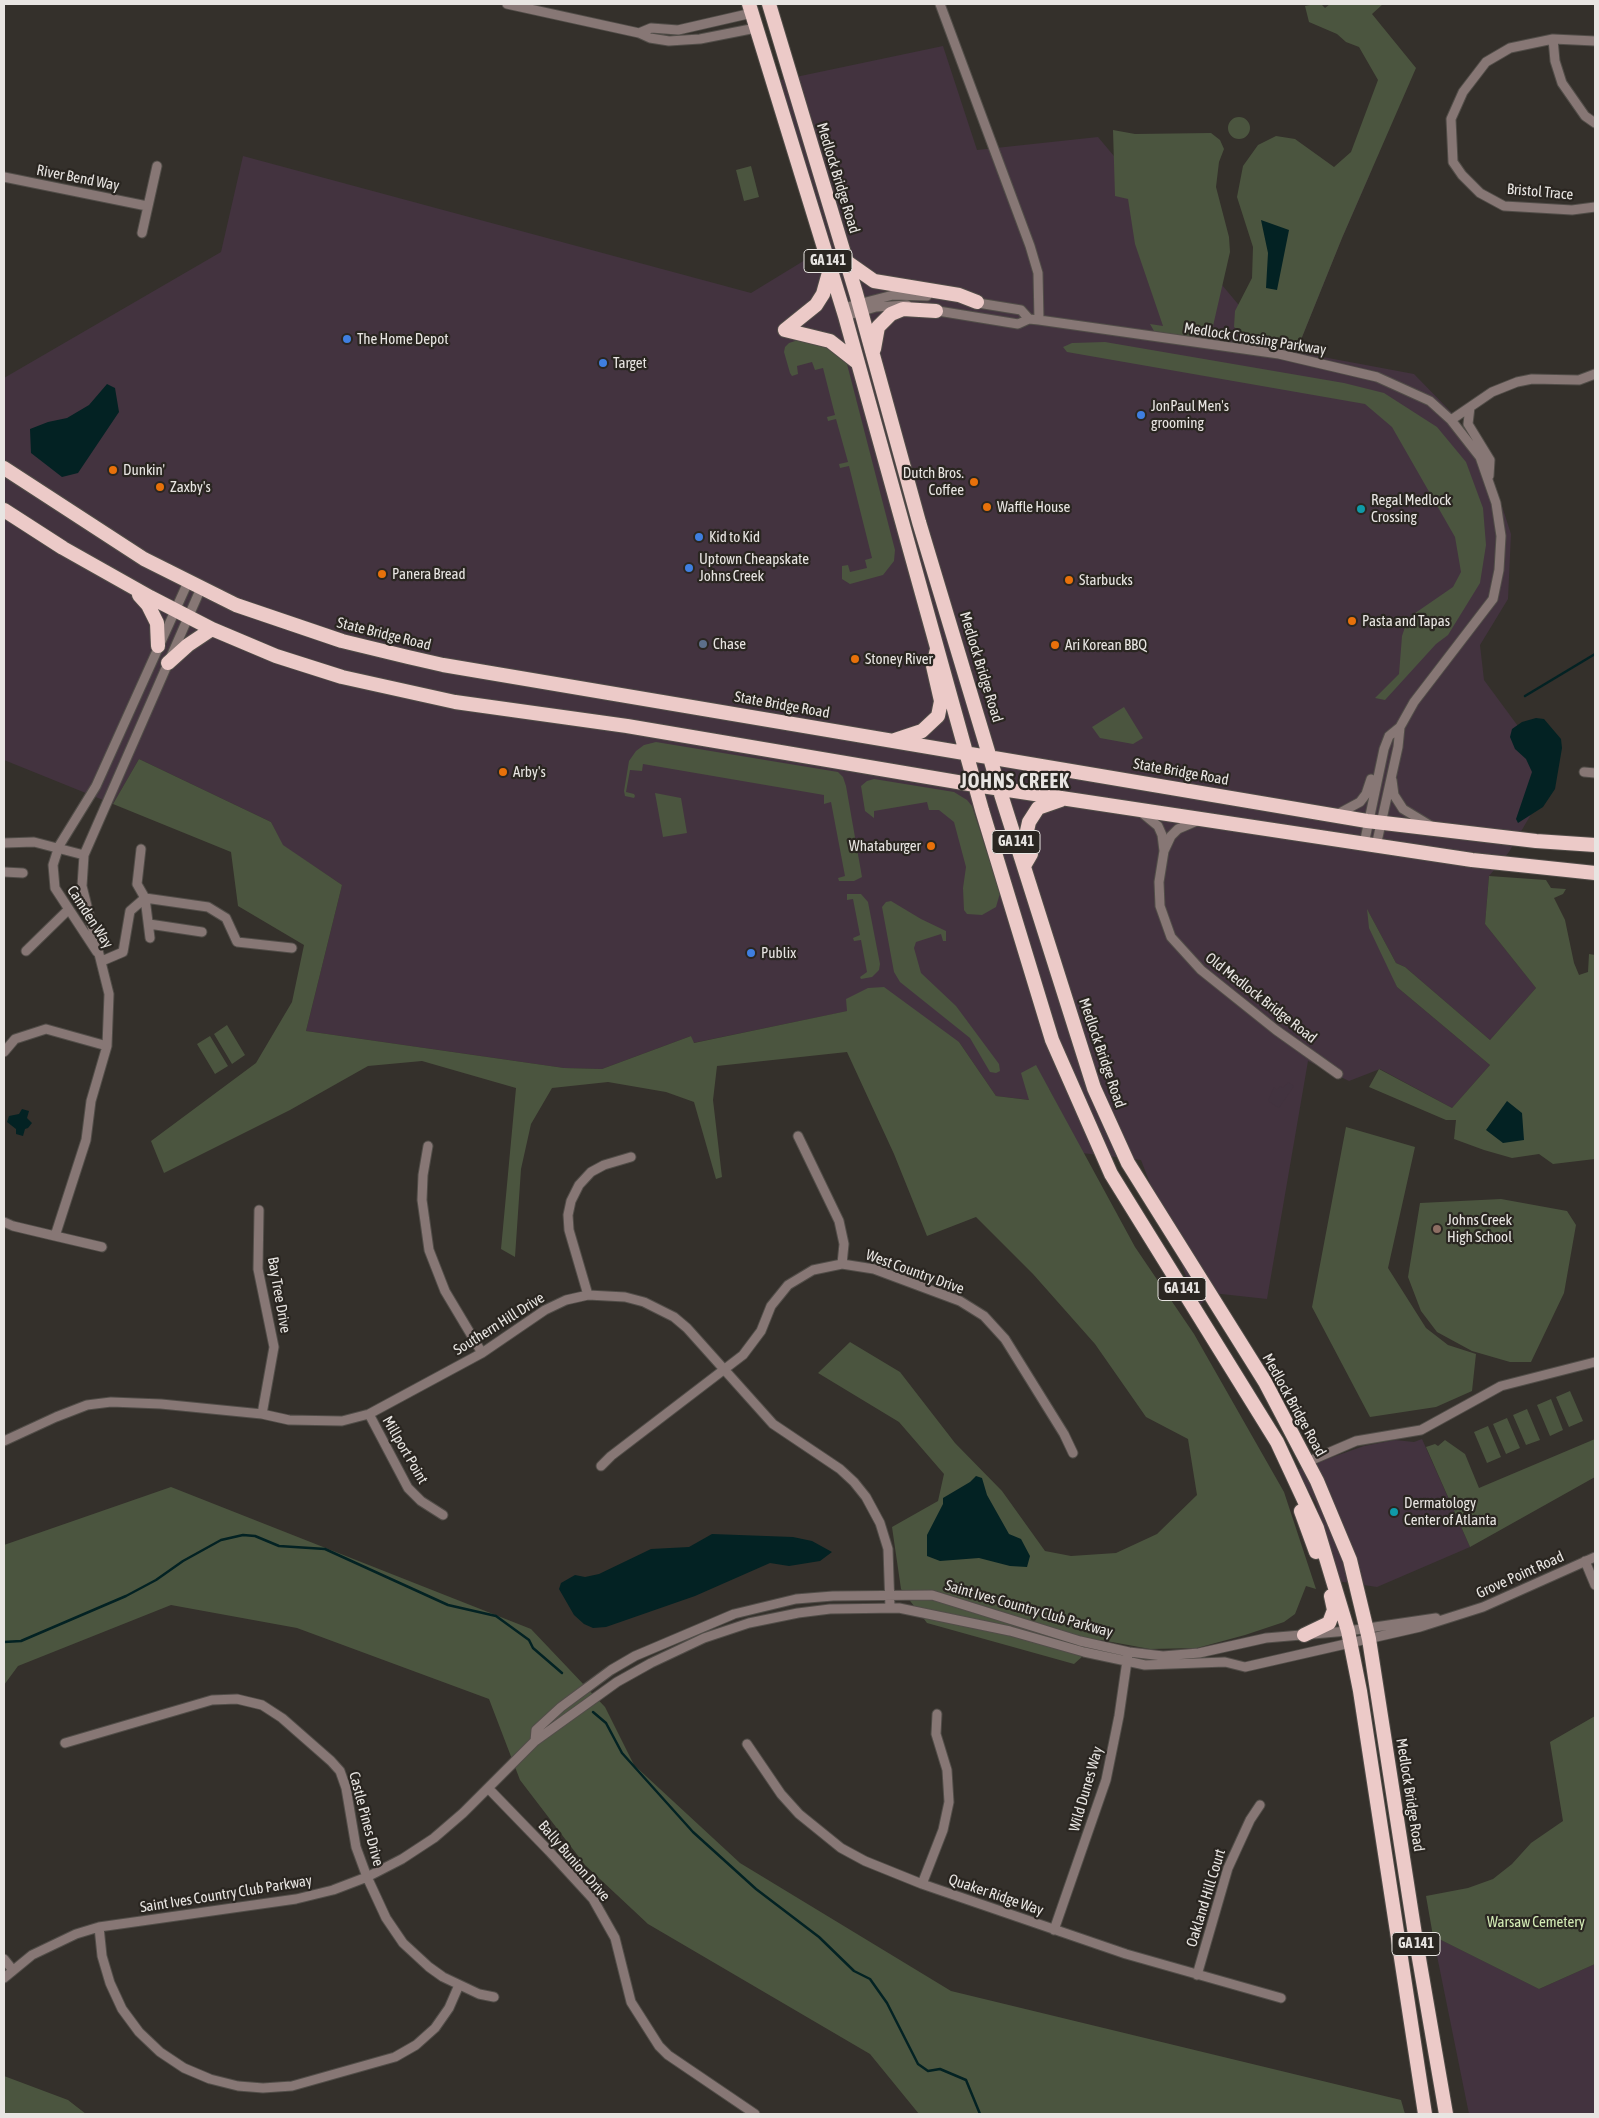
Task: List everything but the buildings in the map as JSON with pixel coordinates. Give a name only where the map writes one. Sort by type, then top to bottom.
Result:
[{"type":"highway","name":"Medlock Bridge Road","points":[[769,4],[874,355],[920,522],[999,788],[1094,1088],[1128,1163],[1264,1382],[1317,1481],[1350,1560],[1368,1634],[1416,1941],[1446,2114]]},
{"type":"highway","name":"GA 141","points":[[750,8],[844,312],[975,785],[1052,1040],[1112,1174],[1277,1442],[1317,1528],[1349,1638],[1360,1691],[1425,2114]]},
{"type":"highway","points":[[846,262],[874,281],[952,294],[977,302]]},
{"type":"highway","points":[[830,267],[823,294],[810,311],[785,330],[830,341],[858,364]]},
{"type":"highway","points":[[874,355],[878,327],[891,314],[902,310],[936,311]]},
{"type":"highway","name":"State Bridge Road","points":[[4,468],[144,559],[188,582],[258,614],[333,638],[443,665],[1374,822],[1536,841],[1595,845]]},
{"type":"highway","points":[[4,510],[63,548],[212,629],[276,656],[342,677],[455,702],[622,725],[975,785],[1370,845],[1544,869],[1595,873]]},
{"type":"highway","points":[[134,588],[153,614],[158,631],[158,646]]},
{"type":"highway","points":[[168,663],[179,652],[212,629]]},
{"type":"highway","points":[[893,741],[922,731],[938,716],[941,701],[933,666],[938,646]]},
{"type":"highway","points":[[1024,866],[1030,854],[1027,831],[1034,814],[1044,805],[1065,798]]},
{"type":"highway","points":[[1294,1477],[1293,1486],[1298,1505],[1326,1578],[1334,1610],[1330,1623],[1304,1636]]},
{"type":"street","points":[[507,4],[639,33],[650,38],[676,42],[756,28]]},
{"type":"street","points":[[940,4],[1030,246],[1038,273],[1034,319]]},
{"type":"street","points":[[639,33],[652,28],[678,30],[750,8]]},
{"type":"street","points":[[1554,39],[1555,61],[1562,83],[1585,116],[1595,123]]},
{"type":"street","name":"Bristol Trace","points":[[1595,41],[1554,39],[1510,48],[1486,62],[1463,92],[1451,119],[1453,162],[1462,175],[1480,193],[1504,206],[1572,210],[1595,207]]},
{"type":"street","points":[[142,232],[157,166]]},
{"type":"street","name":"River Bend Way","points":[[4,176],[147,206]]},
{"type":"street","name":"Medlock Crossing Parkway","points":[[844,312],[893,296],[909,294],[977,302],[1022,310],[1034,319]]},
{"type":"street","name":"Medlock Crossing Parkway","points":[[860,308],[899,305],[1018,324],[1034,319],[1279,354],[1357,372],[1406,388],[1430,401],[1451,420],[1480,457],[1496,503],[1501,536],[1499,570],[1493,600],[1414,702],[1400,727],[1389,736],[1379,765],[1370,845]]},
{"type":"street","points":[[1451,420],[1492,392],[1517,382],[1532,379],[1579,380],[1595,374]]},
{"type":"street","name":"Medlock Crossing Parkway","points":[[1470,407],[1468,424],[1490,460],[1488,481]]},
{"type":"street","name":"Camden Way","points":[[102,960],[82,886],[84,855],[168,663],[188,582]]},
{"type":"street","points":[[181,612],[201,588]]},
{"type":"street","name":"Camden Way","points":[[102,960],[55,888],[53,865],[58,849],[96,786],[158,646],[181,612]]},
{"type":"street","name":"Medlock Crossing Parkway","points":[[1374,822],[1398,747],[1400,727]]},
{"type":"street","name":"Medlock Crossing Parkway","points":[[1336,815],[1360,802],[1366,794],[1373,771],[1379,765]]},
{"type":"street","name":"Medlock Crossing Parkway","points":[[1392,767],[1392,788],[1398,803],[1403,809],[1435,829]]},
{"type":"street","points":[[1584,772],[1595,773]]},
{"type":"street","name":"Old Medlock Bridge Road","points":[[1137,810],[1158,826],[1162,835],[1164,851]]},
{"type":"street","name":"Old Medlock Bridge Road","points":[[1201,819],[1178,829],[1171,836],[1164,851],[1159,882],[1160,906],[1171,937],[1201,970],[1276,1030],[1338,1074]]},
{"type":"street","points":[[4,843],[34,842],[84,855]]},
{"type":"street","points":[[141,849],[137,884],[145,898],[150,938]]},
{"type":"street","points":[[4,872],[23,873]]},
{"type":"street","points":[[54,1236],[86,1140],[91,1101],[107,1046],[109,994],[102,960],[123,952],[130,911],[145,898],[208,907],[226,918],[238,942],[292,948]]},
{"type":"street","points":[[26,951],[68,910]]},
{"type":"street","points":[[148,924],[202,932]]},
{"type":"street","points":[[4,1052],[15,1039],[46,1029],[107,1046]]},
{"type":"street","points":[[798,1136],[839,1221],[844,1244],[842,1264]]},
{"type":"street","points":[[428,1146],[423,1175],[422,1200],[430,1250],[445,1291],[482,1353]]},
{"type":"street","points":[[588,1295],[570,1230],[568,1215],[571,1201],[579,1185],[592,1172],[604,1165],[631,1157]]},
{"type":"street","name":"Bay Tree Drive","points":[[259,1210],[258,1269],[274,1347],[262,1414]]},
{"type":"street","points":[[4,1222],[13,1226],[102,1247]]},
{"type":"street","name":"West Country Drive","points":[[601,1466],[611,1456],[724,1369],[753,1344],[771,1306],[788,1285],[813,1270],[842,1264],[874,1269],[960,1302],[984,1316],[1005,1339],[1064,1434],[1073,1453]]},
{"type":"street","name":"Southern Hill Drive","points":[[4,1441],[87,1405],[111,1402],[161,1404],[262,1414],[289,1420],[342,1421],[368,1414],[482,1353],[545,1310],[566,1300],[588,1295],[625,1297],[661,1309],[687,1328],[773,1424],[840,1469],[866,1497],[880,1523],[888,1549],[890,1608]]},
{"type":"street","points":[[1307,1462],[1356,1440],[1421,1430],[1501,1386],[1595,1362]]},
{"type":"street","name":"Millport Point","points":[[368,1414],[408,1488],[420,1501],[443,1515]]},
{"type":"street","name":"Grove Point Road","points":[[1349,1638],[1420,1627],[1456,1616],[1483,1607],[1595,1557]]},
{"type":"street","points":[[1585,1561],[1595,1585]]},
{"type":"street","name":"Saint Ives Country Club Parkway","points":[[534,1741],[536,1730],[611,1670],[666,1641],[734,1614],[796,1599],[889,1595],[932,1596],[974,1606],[1128,1656],[1145,1665],[1225,1662],[1245,1667],[1349,1638]]},
{"type":"street","name":"Saint Ives Country Club Parkway","points":[[4,1978],[12,1970],[53,1943],[99,1928],[296,1899],[332,1890],[367,1877],[402,1859],[434,1838],[488,1788],[534,1741],[617,1682],[651,1663],[704,1638],[749,1623],[798,1613],[830,1609],[890,1608],[936,1615],[1029,1636],[1084,1652],[1128,1656],[1199,1653],[1266,1638],[1304,1636],[1349,1638]]},
{"type":"street","name":"Grove Point Road","points":[[1349,1638],[1368,1634]]},
{"type":"street","name":"Wild Dunes Way","points":[[1054,1930],[1106,1780],[1120,1716],[1128,1656]]},
{"type":"street","name":"Castle Pines Drive","points":[[65,1743],[212,1700],[236,1699],[262,1706],[282,1718],[332,1761],[340,1771],[346,1788],[356,1847],[367,1877],[386,1918],[403,1943],[429,1967],[459,1985],[479,1994],[494,1997]]},
{"type":"street","points":[[922,1884],[943,1830],[949,1802],[947,1770],[936,1734],[937,1714]]},
{"type":"street","name":"Quaker Ridge Way","points":[[747,1744],[781,1794],[819,1832],[865,1861],[922,1884],[1054,1930],[1197,1975],[1281,1998]]},
{"type":"street","name":"Bally Bunion Drive","points":[[488,1788],[550,1851],[593,1899],[615,1938],[631,2002],[659,2046],[668,2055],[755,2114]]},
{"type":"street","name":"Oakland Hill Court","points":[[1197,1975],[1228,1868],[1250,1820],[1260,1805]]},
{"type":"street","points":[[99,1928],[102,1956],[110,1983],[122,2009],[139,2032],[160,2052],[184,2068],[210,2079],[238,2086],[263,2088],[292,2086],[376,2064],[395,2057],[416,2045],[435,2028],[449,2008],[459,1985]]},
{"type":"street","points":[[4,1959],[12,1970]]},
{"type":"shaded area","points":[[943,46],[977,150],[1098,137],[1279,353],[1373,167],[1296,352],[1414,374],[1453,414],[1486,457],[1511,534],[1508,599],[1480,645],[1484,680],[1554,775],[1509,852],[1489,876],[1485,924],[1536,988],[1490,1040],[1405,967],[1396,963],[1368,911],[1397,987],[1490,1065],[1452,1108],[1380,1069],[1349,1081],[1308,1061],[1267,1299],[1212,1293],[1198,1307],[1141,1160],[1082,1153],[1049,1089],[1030,1100],[996,1096],[959,1042],[848,1011],[693,1043],[691,1036],[602,1069],[564,1068],[306,1031],[342,885],[282,845],[271,822],[139,759],[113,804],[4,760],[4,378],[221,252],[243,156],[751,293],[828,246],[772,82]]},
{"type":"shaded area","points":[[1288,1082],[1294,1086],[1279,1108],[1268,1101],[1274,1087],[1277,1090],[1280,1086],[1283,1088]]},
{"type":"shaded area","points":[[1422,1439],[1470,1547],[1377,1587],[1337,1581],[1316,1503],[1296,1470],[1364,1446],[1395,1440],[1414,1442]]},
{"type":"shaded area","points":[[1433,1936],[1539,1989],[1595,1964],[1595,2114],[1469,2114]]},
{"type":"green space","points":[[1321,4],[1325,8],[1330,4],[1383,4],[1372,14],[1416,68],[1342,238],[1296,352],[1245,335],[1234,327],[1235,311],[1252,278],[1253,247],[1237,197],[1243,166],[1258,145],[1276,136],[1295,139],[1334,167],[1351,152],[1378,80],[1359,47],[1346,42],[1337,34],[1309,22],[1305,6]]},
{"type":"green space","points":[[1239,117],[1247,120],[1250,128],[1247,136],[1239,139],[1231,136],[1228,128],[1231,120]]},
{"type":"green space","points":[[1113,130],[1135,134],[1211,133],[1220,140],[1224,149],[1219,162],[1216,187],[1229,237],[1230,252],[1213,326],[1207,335],[1195,338],[1154,331],[1150,324],[1163,326],[1135,244],[1128,199],[1115,196]]},
{"type":"green space","points":[[751,166],[759,197],[744,201],[736,170]]},
{"type":"green space","points":[[798,340],[831,345],[847,364],[895,550],[894,561],[883,575],[850,584],[842,579],[842,566],[848,565],[850,572],[867,568],[865,560],[872,558],[849,466],[840,468],[839,464],[848,462],[836,419],[828,421],[827,417],[835,415],[823,368],[815,370],[812,362],[797,366],[798,374],[792,376],[790,373],[784,352],[785,347],[789,343]]},
{"type":"green space","points":[[1105,342],[1344,383],[1384,393],[1437,427],[1466,462],[1483,508],[1486,545],[1480,583],[1448,635],[1436,644],[1385,700],[1375,698],[1399,674],[1402,636],[1408,618],[1453,587],[1461,572],[1455,537],[1392,427],[1365,404],[1067,352],[1063,347],[1072,343]]},
{"type":"green space","points":[[1124,707],[1143,738],[1133,744],[1100,738],[1092,727]]},
{"type":"green space","points":[[656,742],[838,772],[843,777],[846,786],[862,877],[854,881],[839,881],[838,878],[845,876],[831,802],[824,804],[824,795],[643,764],[642,771],[630,770],[626,792],[634,794],[634,798],[625,796],[624,791],[629,761],[636,751],[644,745]]},
{"type":"green space","points":[[139,759],[271,822],[283,845],[342,885],[306,1031],[564,1068],[602,1069],[691,1036],[694,1043],[847,1011],[846,999],[868,988],[884,987],[959,1042],[996,1096],[1029,1100],[1021,1073],[1036,1065],[1135,1247],[1194,1334],[1284,1492],[1316,1589],[1306,1586],[1295,1614],[1284,1622],[1245,1635],[1197,1648],[1150,1649],[1101,1640],[1074,1664],[927,1623],[901,1589],[892,1527],[938,1501],[944,1474],[899,1422],[818,1373],[850,1342],[900,1372],[955,1443],[1002,1491],[1045,1551],[1071,1556],[1116,1553],[1157,1534],[1197,1495],[1188,1439],[1146,1417],[1095,1344],[1033,1274],[976,1217],[927,1236],[894,1154],[847,1052],[717,1066],[713,1100],[722,1177],[716,1179],[694,1102],[666,1092],[608,1082],[552,1088],[531,1124],[521,1169],[515,1257],[501,1249],[516,1088],[422,1061],[368,1066],[290,1110],[164,1173],[151,1141],[256,1063],[292,1002],[304,945],[238,906],[231,852],[113,804]]},
{"type":"green space","points":[[874,779],[954,792],[967,800],[972,806],[1000,893],[996,907],[982,915],[967,914],[964,910],[963,888],[966,867],[954,822],[939,810],[929,810],[927,802],[874,811],[874,818],[865,811],[861,786],[867,781]]},
{"type":"green space","points":[[655,793],[681,798],[687,833],[663,837]]},
{"type":"green space","points":[[1489,876],[1546,880],[1551,888],[1566,889],[1563,894],[1554,898],[1565,920],[1574,963],[1579,975],[1588,972],[1589,954],[1595,955],[1595,1159],[1553,1164],[1539,1154],[1512,1158],[1484,1150],[1454,1139],[1456,1120],[1446,1120],[1369,1087],[1379,1069],[1452,1108],[1490,1065],[1397,987],[1369,928],[1367,909],[1396,963],[1405,967],[1490,1040],[1536,988],[1485,924]]},
{"type":"green space","points":[[847,894],[861,894],[868,902],[880,964],[879,970],[872,977],[861,979],[860,977],[867,972],[861,940],[854,941],[853,938],[860,935],[853,899],[847,900]]},
{"type":"green space","points":[[891,901],[946,931],[946,941],[943,941],[941,934],[916,942],[914,948],[921,973],[956,1006],[999,1064],[1000,1071],[996,1073],[990,1072],[970,1038],[900,982],[894,972],[882,907],[886,902]]},
{"type":"green space","points":[[227,1025],[245,1055],[232,1064],[214,1034]]},
{"type":"green space","points":[[210,1036],[228,1066],[215,1074],[197,1044]]},
{"type":"green space","points":[[1346,1127],[1415,1147],[1388,1268],[1426,1328],[1448,1345],[1476,1354],[1472,1391],[1436,1407],[1370,1417],[1312,1307]]},
{"type":"green space","points":[[1501,1199],[1567,1211],[1576,1225],[1564,1293],[1531,1362],[1510,1362],[1472,1351],[1437,1332],[1421,1311],[1408,1277],[1420,1203]]},
{"type":"green space","points":[[1570,1391],[1583,1421],[1569,1427],[1556,1397]]},
{"type":"green space","points":[[1551,1399],[1563,1430],[1550,1436],[1537,1405]]},
{"type":"green space","points":[[1527,1409],[1540,1440],[1526,1445],[1513,1415]]},
{"type":"green space","points":[[1507,1418],[1520,1448],[1506,1454],[1493,1424]]},
{"type":"green space","points":[[1488,1426],[1501,1457],[1487,1463],[1474,1432]]},
{"type":"green space","points":[[1595,1439],[1595,1477],[1470,1547],[1426,1447],[1435,1444],[1438,1446],[1445,1440],[1465,1454],[1479,1488]]},
{"type":"green space","points":[[171,1487],[531,1629],[605,1707],[634,1765],[740,1863],[951,1991],[1401,2100],[1405,2114],[919,2114],[870,2054],[648,1924],[585,1865],[520,1780],[489,1699],[297,1628],[171,1605],[18,1666],[4,1685],[4,1545]]},
{"type":"green space","name":"Warsaw Cemetery","points":[[1595,1716],[1595,1964],[1539,1989],[1433,1936],[1426,1896],[1468,1888],[1493,1879],[1512,1864],[1531,1843],[1563,1821],[1550,1742]]},
{"type":"green space","points":[[4,2076],[68,2100],[86,2114],[4,2114]]},
{"type":"water","points":[[1261,220],[1289,230],[1277,290],[1266,288],[1268,253]]},
{"type":"water","points":[[107,384],[115,388],[119,412],[78,473],[62,477],[31,453],[30,429],[48,422],[67,418],[89,405]]},
{"type":"water","points":[[1536,718],[1544,719],[1561,739],[1562,748],[1555,789],[1543,807],[1518,823],[1516,819],[1532,772],[1526,759],[1515,749],[1510,737],[1512,729],[1522,722]]},
{"type":"water","points":[[1507,1101],[1522,1113],[1524,1140],[1503,1143],[1486,1130]]},
{"type":"water","points":[[22,1109],[29,1111],[27,1118],[32,1123],[25,1129],[23,1136],[16,1134],[16,1129],[7,1122],[9,1116],[19,1114]]},
{"type":"water","points":[[976,1476],[982,1478],[987,1495],[1009,1534],[1021,1539],[1030,1556],[1027,1567],[1010,1566],[979,1558],[940,1561],[927,1556],[927,1535],[943,1504],[943,1498],[970,1482]]},
{"type":"water","points":[[712,1534],[793,1537],[812,1541],[832,1552],[820,1561],[789,1566],[770,1563],[695,1596],[606,1627],[593,1628],[584,1624],[574,1615],[559,1589],[561,1583],[575,1575],[585,1577],[599,1574],[651,1549],[689,1547]]},
{"type":"waterway","points":[[1525,696],[1595,654]]},
{"type":"waterway","points":[[4,1642],[21,1641],[126,1596],[221,1540],[243,1535],[255,1536],[279,1546],[325,1549],[448,1605],[496,1616],[529,1640],[533,1648],[562,1673]]},
{"type":"waterway","points":[[593,1712],[606,1723],[622,1753],[693,1832],[756,1889],[819,1937],[854,1971],[870,1979],[887,2003],[918,2064],[928,2071],[940,2069],[966,2080],[980,2114]]},
{"type":"place","name":"The Home Depot","points":[[347,339]]},
{"type":"place","name":"Target","points":[[603,363]]},
{"type":"place","name":"JonPaul Men's grooming","points":[[1141,415]]},
{"type":"place","name":"Dunkin'","points":[[113,470]]},
{"type":"place","name":"Dutch Bros. Coffee","points":[[974,482]]},
{"type":"place","name":"Zaxby's","points":[[160,487]]},
{"type":"place","name":"Waffle House","points":[[987,507]]},
{"type":"place","name":"Regal Medlock Crossing","points":[[1361,509]]},
{"type":"place","name":"Kid to Kid","points":[[699,537]]},
{"type":"place","name":"Uptown Cheapskate Johns Creek","points":[[689,568]]},
{"type":"place","name":"Panera Bread","points":[[382,574]]},
{"type":"place","name":"Starbucks","points":[[1069,580]]},
{"type":"place","name":"Pasta and Tapas","points":[[1352,621]]},
{"type":"place","name":"Chase","points":[[703,644]]},
{"type":"place","name":"Ari Korean BBQ","points":[[1055,645]]},
{"type":"place","name":"Stoney River","points":[[855,659]]},
{"type":"place","name":"Arby's","points":[[503,772]]},
{"type":"place","name":"Whataburger","points":[[931,846]]},
{"type":"place","name":"Publix","points":[[751,953]]},
{"type":"place","name":"Johns Creek High School","points":[[1437,1229]]},
{"type":"place","name":"Dermatology Center of Atlanta","points":[[1394,1512]]},
{"type":"district","name":"JOHNS CREEK","points":[[1015,782]]}]
